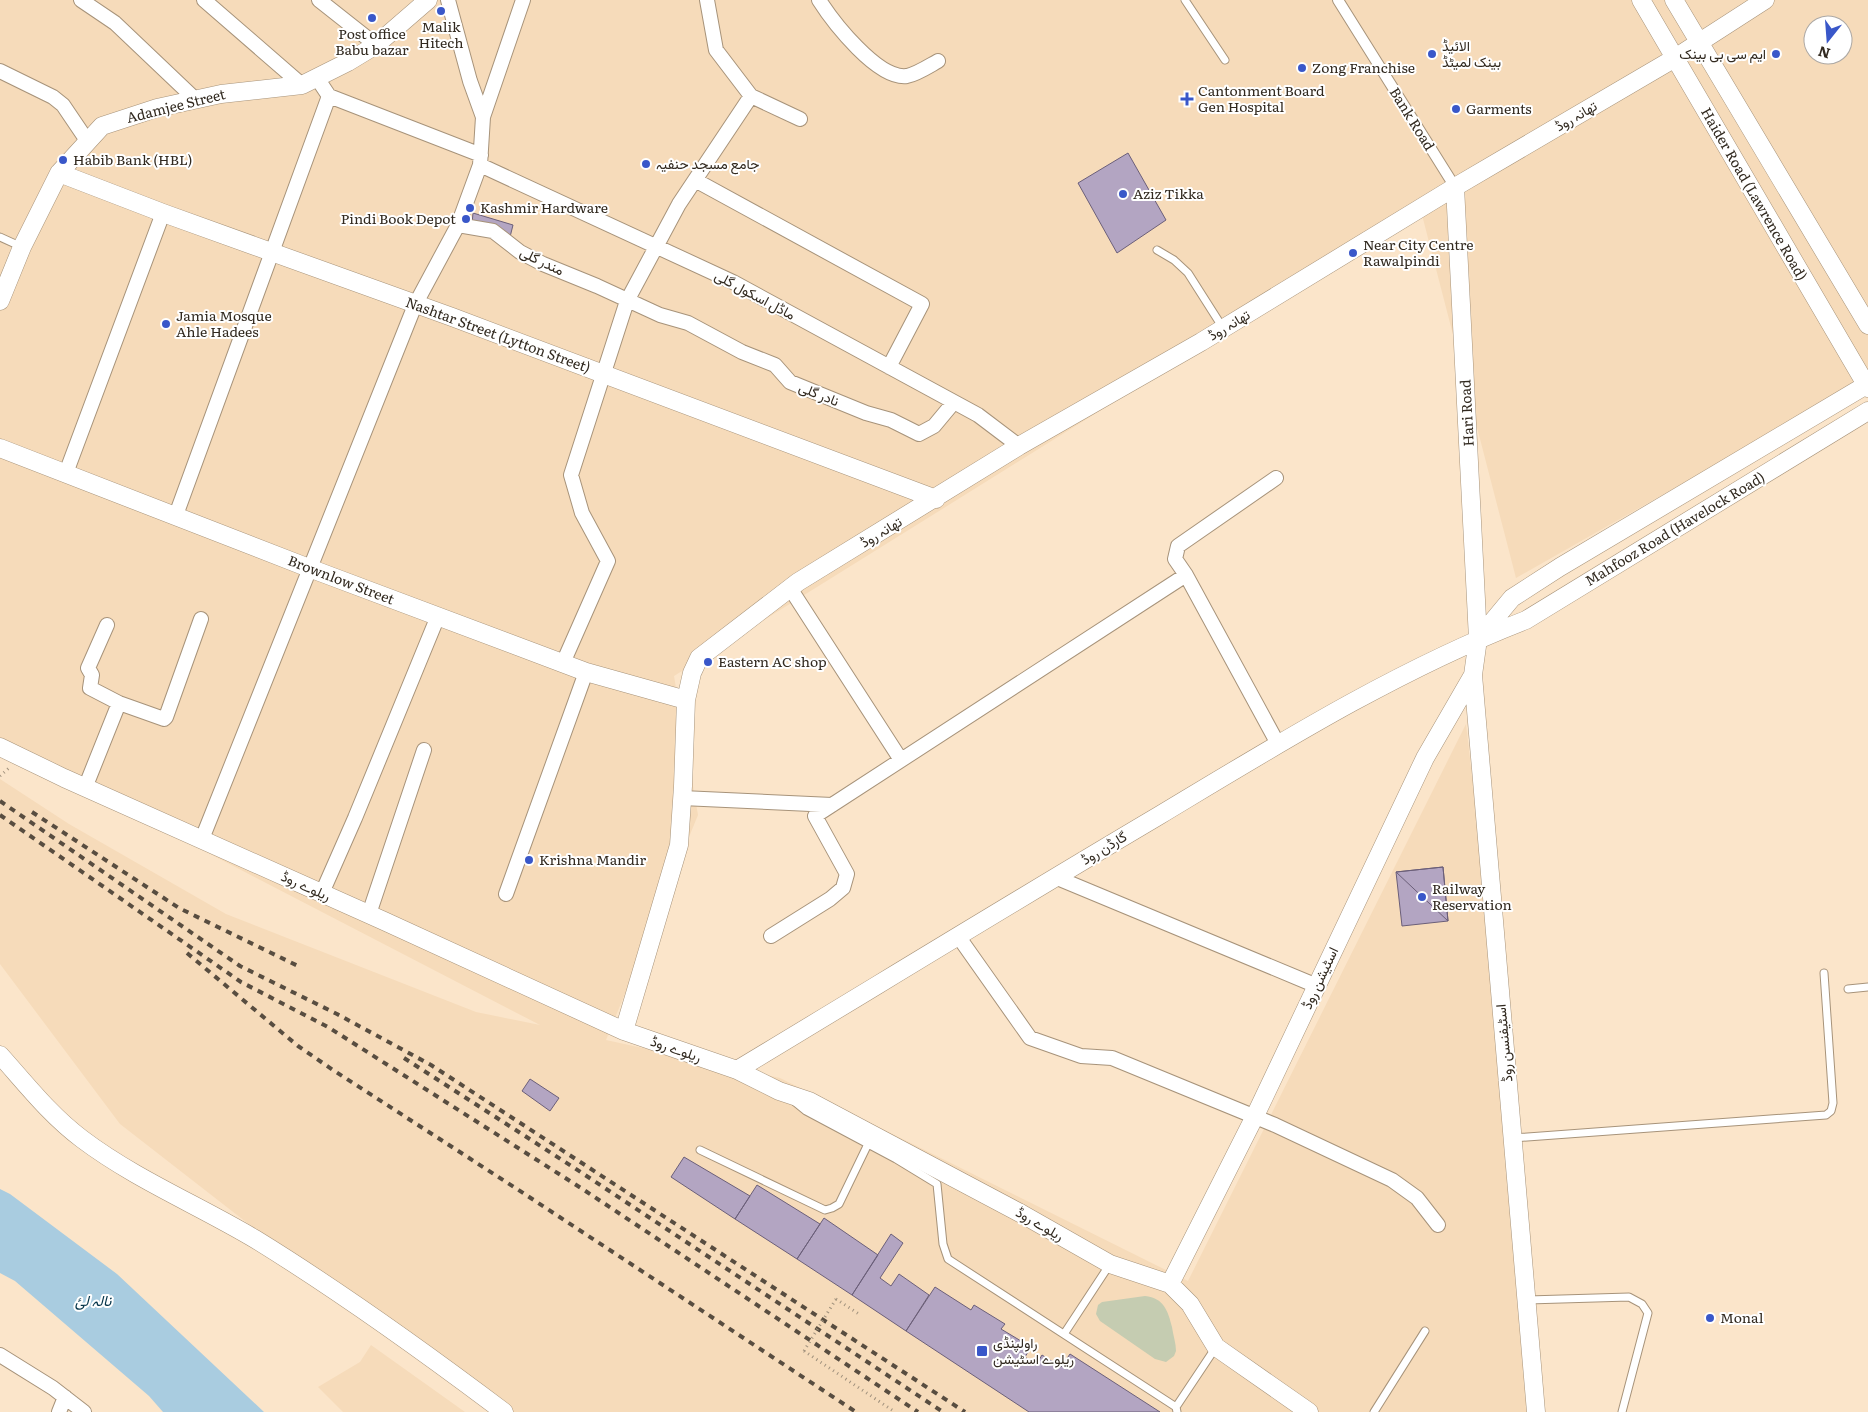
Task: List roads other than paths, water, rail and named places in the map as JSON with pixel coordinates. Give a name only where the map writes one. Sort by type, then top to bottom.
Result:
[{"type":"street","points":[[80,0],[115,23],[195,100]]},
{"type":"street","points":[[176,515],[328,96],[204,0]]},
{"type":"street","points":[[319,0],[376,45]]},
{"type":"street","name":"Adamjee Street","points":[[0,301],[22,247],[59,173],[102,126],[157,108],[221,94],[310,81],[348,62],[376,45],[428,0]]},
{"type":"street","points":[[448,0],[470,81],[483,117]]},
{"type":"street","points":[[202,839],[415,305],[458,225],[480,160],[483,117],[523,0]]},
{"type":"street","points":[[706,0],[716,50],[750,96],[800,119]]},
{"type":"street","points":[[819,0],[840,27],[882,68],[894,74],[908,76],[938,61]]},
{"type":"street","name":"Bank Road","points":[[1338,0],[1455,188]]},
{"type":"street","name":"Haider Road (Lawrence Road)","points":[[1640,0],[1867,385]]},
{"type":"street","name":"Haider Road (Lawrence Road)","points":[[1674,0],[1868,325]]},
{"type":"street","name":"تھانہ روڈ","points":[[686,700],[692,673],[699,658],[790,588],[1019,446],[1223,328],[1675,58],[1765,0]]},
{"type":"street","points":[[0,71],[53,97],[62,105],[88,142]]},
{"type":"street","name":"ماڈل اسکول گلی","points":[[328,96],[480,160],[733,282],[978,415],[1019,446]]},
{"type":"street","points":[[564,663],[608,561],[582,513],[571,475],[602,374],[627,301],[655,246],[694,180],[750,96]]},
{"type":"street","name":"Nashtar Street (Lytton Street)","points":[[59,173],[272,253],[452,317],[936,499]]},
{"type":"street","points":[[694,180],[922,304],[890,367]]},
{"type":"street","name":"Hari Road","points":[[1455,188],[1478,639],[1473,675]]},
{"type":"street","points":[[66,473],[163,213]]},
{"type":"street","name":"مندر گلی","points":[[458,225],[493,231],[520,252],[627,301]]},
{"type":"street","name":"نادر گلی","points":[[627,301],[660,315],[688,323],[713,338],[775,365],[790,382],[866,413],[891,420],[919,434],[934,426],[954,402]]},
{"type":"street","name":"Mahfooz Road (Havelock Road)","points":[[1478,639],[1512,598],[1560,567],[1867,385]]},
{"type":"street","name":"Mahfooz Road (Havelock Road)","points":[[1478,639],[1526,620],[1868,412]]},
{"type":"street","name":"Brownlow Street","points":[[0,448],[309,568],[586,672],[686,700]]},
{"type":"street","points":[[1276,478],[1178,546],[1175,559],[1186,575],[1278,744]]},
{"type":"street","points":[[772,936],[830,899],[843,888],[847,874],[815,816],[1186,575]]},
{"type":"street","points":[[790,588],[901,760]]},
{"type":"street","points":[[322,893],[438,616]]},
{"type":"street","points":[[108,625],[88,668],[92,675],[90,688],[119,703],[164,719],[200,619]]},
{"type":"street","name":"گارڈن روڈ","points":[[737,1070],[1278,744],[1394,681],[1478,639]]},
{"type":"street","points":[[506,894],[586,672]]},
{"type":"street","name":"اسٹیشن روڈ","points":[[1170,1284],[1255,1116],[1425,758],[1473,675]]},
{"type":"street","name":"اسٹیفنسن روڈ","points":[[1473,675],[1536,1412]]},
{"type":"street","points":[[624,1031],[679,845],[686,700]]},
{"type":"street","points":[[86,788],[119,703]]},
{"type":"street","name":"ریلوے روڈ","points":[[0,746],[86,788],[369,914],[624,1031],[737,1070],[780,1091],[809,1101],[1022,1214],[1110,1264],[1170,1284],[1190,1304],[1216,1347],[1309,1412]]},
{"type":"street","points":[[369,914],[424,750]]},
{"type":"street","points":[[682,798],[832,805]]},
{"type":"street","points":[[1055,878],[1317,986]]},
{"type":"street","points":[[958,936],[1030,1038],[1081,1056],[1112,1058],[1255,1116],[1392,1180],[1417,1198],[1438,1225]]},
{"type":"street","points":[[0,1055],[45,1106],[81,1138],[120,1164],[254,1239],[349,1300],[504,1412]]},
{"type":"street","points":[[0,1355],[53,1388],[84,1412]]},
{"type":"street","points":[[59,1412],[65,1397]]},
{"type":"lane","points":[[1185,0],[1225,60]]},
{"type":"lane","points":[[0,237],[22,247]]},
{"type":"lane","points":[[1157,250],[1174,260],[1188,273],[1223,328]]},
{"type":"lane","points":[[1512,1138],[1826,1115],[1833,1103],[1824,973]]},
{"type":"lane","points":[[1848,989],[1868,988]]},
{"type":"lane","points":[[780,1091],[806,1110],[937,1184],[943,1244],[948,1258],[1176,1410],[1216,1347]]},
{"type":"lane","points":[[700,1150],[825,1210],[839,1204],[868,1144]]},
{"type":"lane","points":[[1064,1334],[1110,1264]]},
{"type":"lane","points":[[1526,1300],[1629,1297],[1642,1304],[1648,1313],[1622,1412]]},
{"type":"lane","points":[[1374,1412],[1425,1331]]},
{"type":"water","name":"نالہ لئ","points":[[0,1189],[10,1194],[117,1274],[264,1412],[163,1412],[149,1396],[15,1281],[0,1273]]},
{"type":"railway","points":[[0,801],[240,966],[337,1014],[431,1065],[965,1412]]},
{"type":"railway","points":[[32,812],[179,908],[300,967]]},
{"type":"railway","points":[[0,815],[241,982],[328,1027],[581,1188],[918,1412]]},
{"type":"railway","points":[[187,953],[298,1046],[856,1412]]},
{"type":"railway","points":[[404,1058],[573,1167],[943,1412]]},
{"type":"place","name":"Malik Hitech","points":[[441,11]]},
{"type":"place","name":"Post office Babu bazar","points":[[372,18]]},
{"type":"place","name":"الائیڈ بینک لمیٹڈ","points":[[1432,54]]},
{"type":"place","name":"ایم سی بی بینک","points":[[1776,54]]},
{"type":"place","name":"Zong Franchise","points":[[1302,68]]},
{"type":"place","name":"Cantonment Board Gen Hospital","points":[[1187,99]]},
{"type":"place","name":"Garments","points":[[1456,109]]},
{"type":"place","name":"Habib Bank (HBL)","points":[[63,160]]},
{"type":"place","name":"جامع مسجد حنفیہ","points":[[646,164]]},
{"type":"place","name":"Aziz Tikka","points":[[1123,194]]},
{"type":"place","name":"Kashmir Hardware","points":[[470,208]]},
{"type":"place","name":"Pindi Book Depot","points":[[466,219]]},
{"type":"place","name":"Near City Centre Rawalpindi","points":[[1353,253]]},
{"type":"place","name":"Jamia Mosque Ahle Hadees","points":[[166,324]]},
{"type":"place","name":"Eastern AC shop","points":[[708,662]]},
{"type":"place","name":"Krishna Mandir","points":[[529,860]]},
{"type":"place","name":"Railway Reservation","points":[[1422,897]]},
{"type":"place","name":"Monal","points":[[1710,1318]]},
{"type":"place","name":"راولپنڈی ریلوے اسٹیشن","points":[[982,1351]]}]
